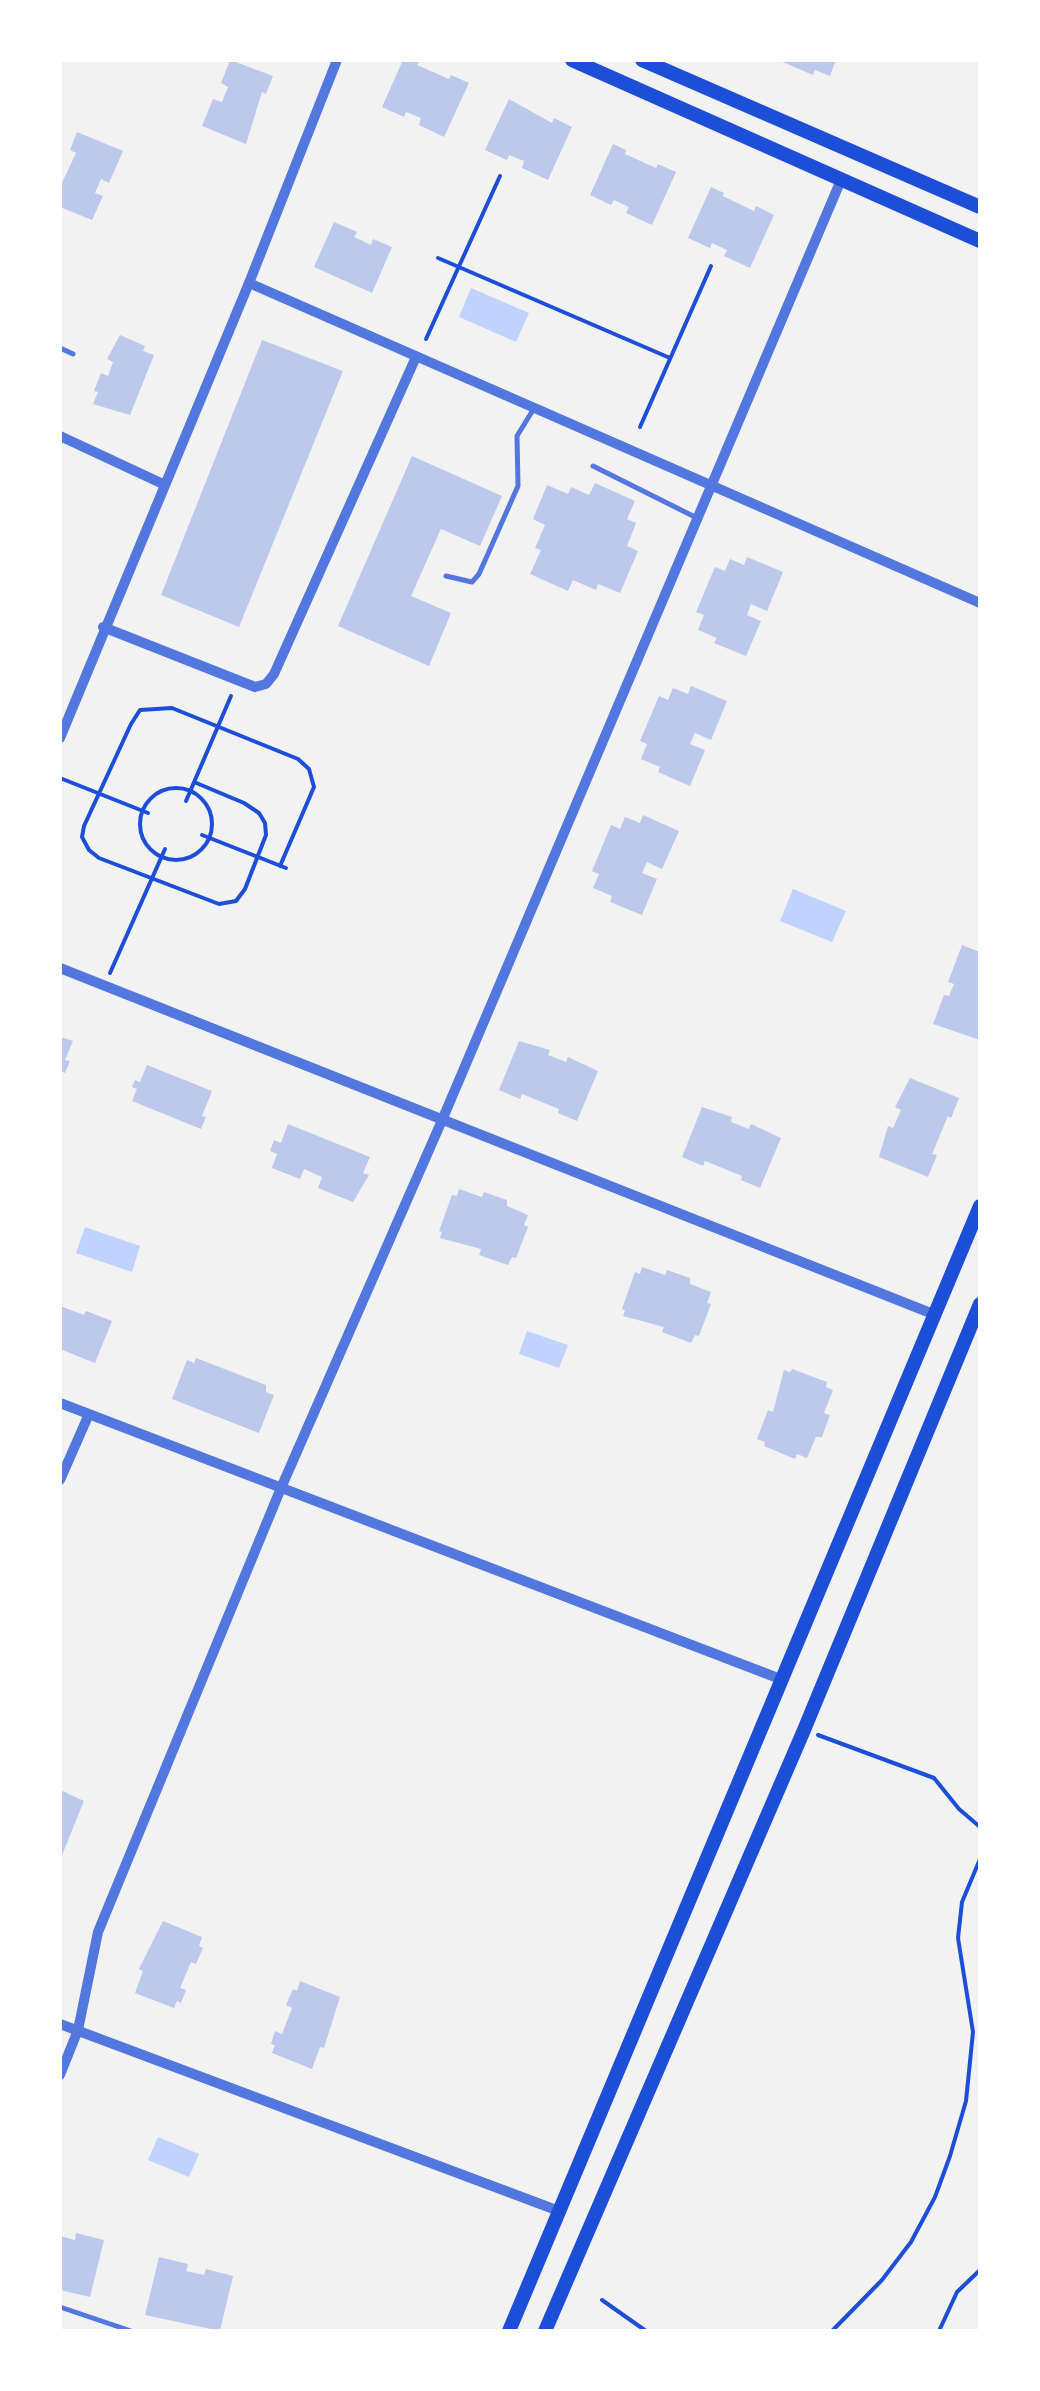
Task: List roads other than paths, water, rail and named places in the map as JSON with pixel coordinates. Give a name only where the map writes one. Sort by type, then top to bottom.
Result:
[{"type":"main road","points":[[572,60],[980,241]]},
{"type":"main road","points":[[642,60],[980,207]]},
{"type":"main road","points":[[509,2331],[980,1206]]},
{"type":"main road","points":[[545,2331],[804,1730],[980,1304]]},
{"type":"street","points":[[60,738],[336,60]]},
{"type":"street","points":[[60,2075],[78,2030],[98,1932],[282,1488],[841,180]]},
{"type":"street","points":[[248,283],[980,603]]},
{"type":"street","points":[[104,627],[255,687],[266,684],[274,674],[416,358]]},
{"type":"street","points":[[60,436],[163,484]]},
{"type":"street","points":[[60,968],[933,1314]]},
{"type":"street","points":[[60,1403],[783,1680]]},
{"type":"street","points":[[60,1480],[89,1414]]},
{"type":"street","points":[[60,2024],[558,2211]]},
{"type":"lane","points":[[60,348],[73,354]]},
{"type":"lane","points":[[446,576],[472,582],[479,574],[518,486],[517,436],[533,410]]},
{"type":"lane","points":[[593,466],[696,518]]},
{"type":"lane","points":[[60,2307],[131,2331]]},
{"type":"water","points":[[471,288],[529,313],[516,342],[459,317]]},
{"type":"water","points":[[793,889],[846,911],[832,942],[780,921]]},
{"type":"water","points":[[85,1227],[140,1246],[132,1272],[76,1253]]},
{"type":"water","points":[[527,1331],[568,1345],[559,1368],[519,1354]]},
{"type":"water","points":[[158,2137],[199,2154],[189,2177],[148,2160]]}]
